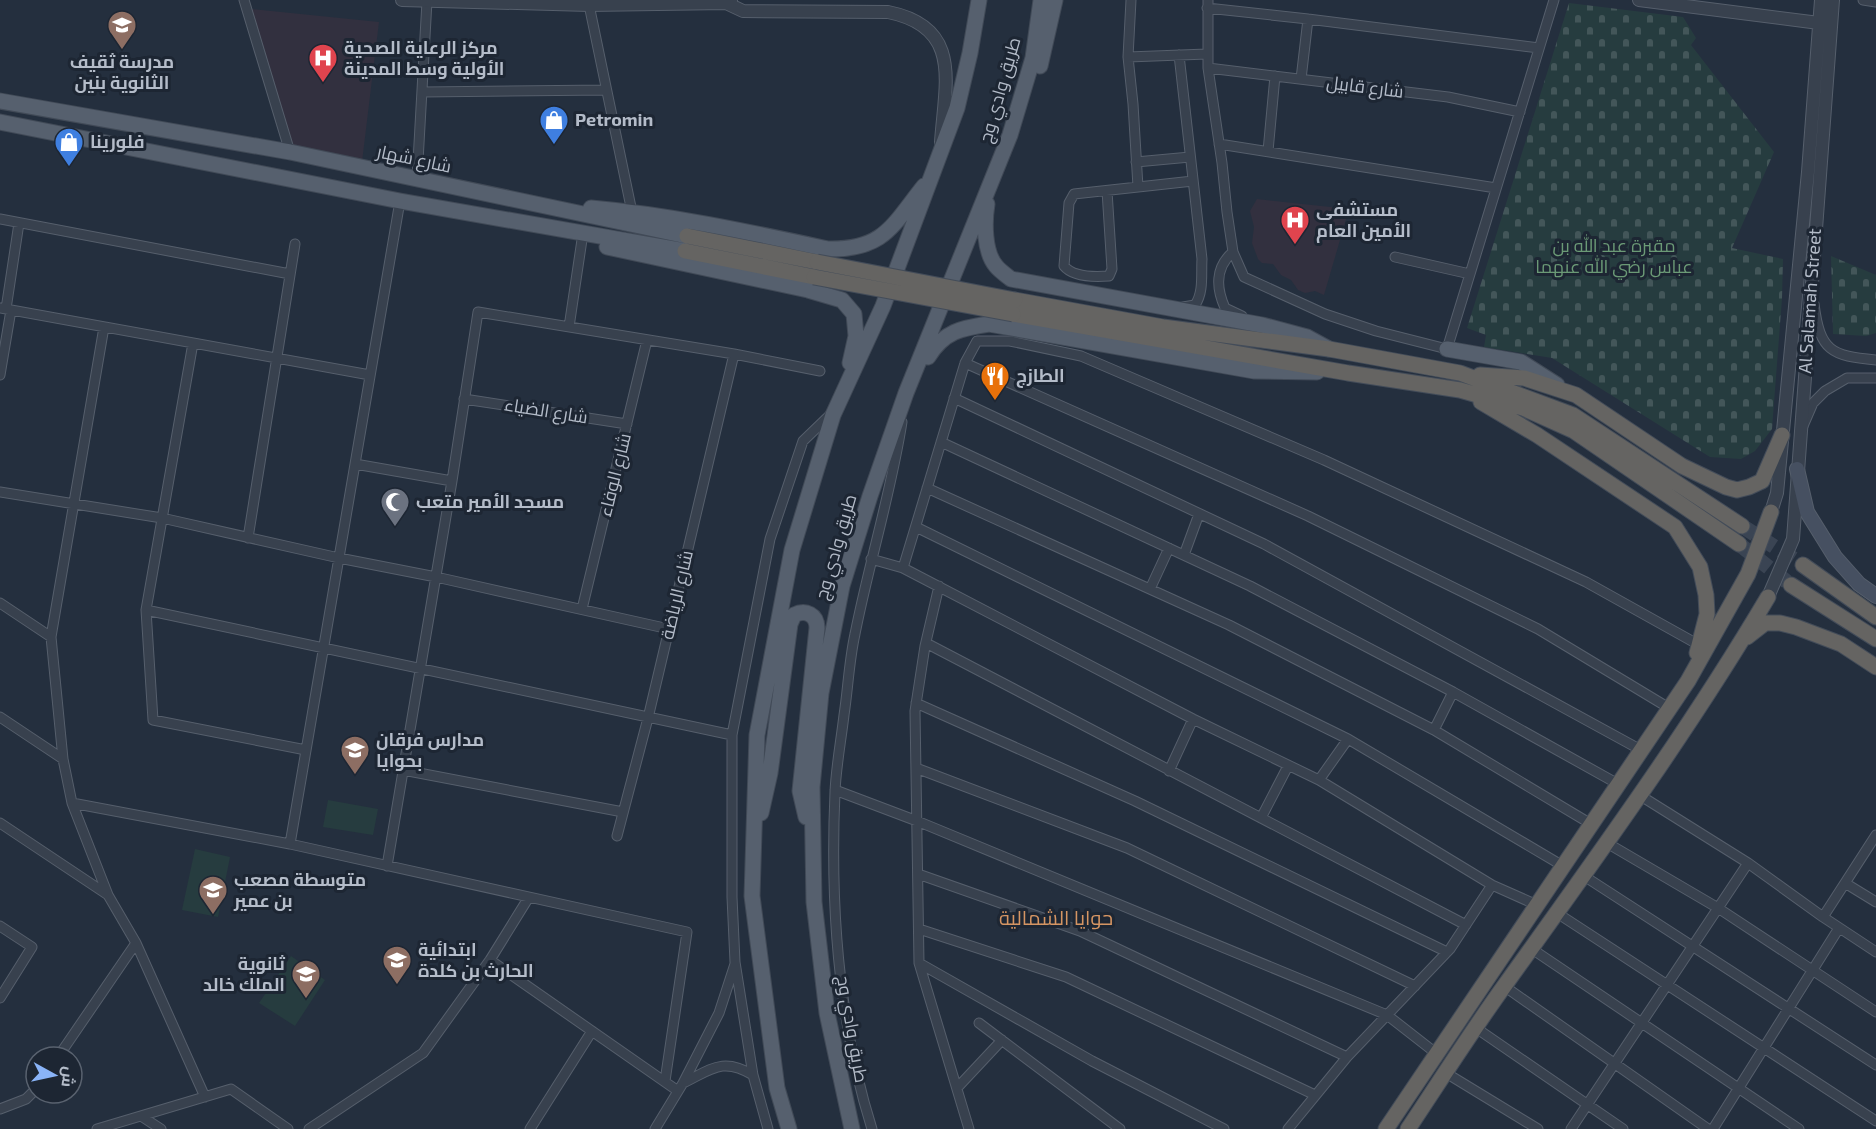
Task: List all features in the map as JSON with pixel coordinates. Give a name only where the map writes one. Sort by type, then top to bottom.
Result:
[{"type":"highway","name":"شارع شهار","points":[[687,236],[816,270]]},
{"type":"highway","points":[[685,251],[816,270],[1348,373],[1460,390],[1523,408],[1574,432],[1738,544]]},
{"type":"highway","points":[[1014,307],[1329,349],[1460,373],[1524,378],[1575,395],[1682,466],[1737,490],[1749,488],[1762,481],[1782,435]]},
{"type":"highway","points":[[1460,373],[1574,415],[1742,526]]},
{"type":"highway","points":[[1460,390],[1537,435],[1674,527],[1700,567],[1706,595],[1707,614],[1688,681]]},
{"type":"highway","points":[[1386,1129],[1688,681],[1748,574],[1771,513]]},
{"type":"highway","points":[[1803,565],[1876,617]]},
{"type":"highway","points":[[1791,585],[1876,639]]},
{"type":"highway","points":[[1408,1129],[1504,986],[1641,796],[1768,597]]},
{"type":"highway","points":[[1742,641],[1766,623],[1780,623],[1840,644],[1876,667]]},
{"type":"main road","name":"طريق وادي وج","points":[[789,1129],[777,1088],[752,896],[757,735],[792,550],[838,403],[883,306],[957,108],[970,53],[978,0]]},
{"type":"main road","name":"طريق وادي وج","points":[[852,1129],[827,1013],[814,902],[812,787],[821,693],[842,586],[870,496],[906,393],[1010,135],[1033,58],[1041,0]]},
{"type":"main road","points":[[1010,135],[1041,65],[1055,0]]},
{"type":"main road","name":"شارع شهار","points":[[0,101],[290,152],[687,236]]},
{"type":"main road","points":[[0,122],[400,201],[685,251]]},
{"type":"main road","points":[[523,202],[633,212],[694,221],[828,249],[849,249],[865,246],[887,233],[933,174]]},
{"type":"main road","points":[[991,180],[984,222],[988,246],[995,265],[1011,279],[1262,325],[1307,337],[1329,349]]},
{"type":"main road","points":[[583,233],[592,244],[808,290],[842,300],[854,314],[856,336],[838,403]]},
{"type":"main road","points":[[906,393],[936,345],[949,335],[964,328],[989,324],[1254,371],[1348,373]]},
{"type":"main road","points":[[1447,349],[1521,362],[1548,381],[1575,395]]},
{"type":"main road","points":[[1797,470],[1807,512],[1835,557],[1859,584],[1876,596]]},
{"type":"main road","points":[[753,850],[770,773],[790,624],[794,615],[803,612],[812,615],[817,624],[800,791],[813,841]]},
{"type":"street","points":[[244,0],[290,152]]},
{"type":"street","points":[[402,0],[728,1],[743,10],[888,12],[906,16],[933,33],[941,45],[945,80],[940,151]]},
{"type":"street","points":[[1131,0],[1128,57],[1138,187]]},
{"type":"street","points":[[1539,48],[1208,4],[1208,68],[1233,252],[1244,277],[1325,314],[1376,331],[1447,349],[1554,0]]},
{"type":"street","points":[[1639,0],[1819,23]]},
{"type":"street","name":"Al Salamah Street","points":[[1771,513],[1777,493],[1808,172],[1821,0]]},
{"type":"street","name":"Al Salamah Street","points":[[1768,597],[1793,539],[1833,0]]},
{"type":"street","points":[[1863,0],[1876,2]]},
{"type":"street","points":[[417,179],[423,92],[424,1]]},
{"type":"street","points":[[588,2],[633,212]]},
{"type":"street","points":[[1301,79],[1308,19]]},
{"type":"street","points":[[1128,57],[1207,54]]},
{"type":"street","points":[[1178,308],[1194,305],[1199,299],[1202,259],[1179,55]]},
{"type":"street","name":"شارع قابيل","points":[[1208,68],[1448,97],[1520,112]]},
{"type":"street","points":[[1268,152],[1275,76]]},
{"type":"street","points":[[423,92],[606,90]]},
{"type":"street","points":[[1220,144],[1496,188]]},
{"type":"street","points":[[1137,162],[1190,157]]},
{"type":"street","points":[[1107,191],[1112,269],[1109,276],[1076,274],[1064,266],[1069,203],[1074,194],[1193,181]]},
{"type":"street","points":[[290,844],[400,201]]},
{"type":"street","points":[[0,219],[290,274]]},
{"type":"street","points":[[0,375],[6,309],[19,223]]},
{"type":"street","points":[[569,327],[583,233]]},
{"type":"street","points":[[248,537],[295,244]]},
{"type":"street","points":[[1233,252],[1223,260],[1218,282],[1219,295],[1225,308],[1262,325]]},
{"type":"street","points":[[1395,257],[1470,274]]},
{"type":"street","points":[[1202,259],[1223,260]]},
{"type":"street","points":[[1812,282],[1817,324],[1827,345],[1849,358],[1876,360]]},
{"type":"street","points":[[6,309],[370,375]]},
{"type":"street","points":[[387,866],[478,312],[734,354],[820,371]]},
{"type":"street","points":[[104,327],[51,637],[63,759],[72,803],[108,895],[136,943],[205,1097]]},
{"type":"street","name":"شارع الوفاء","points":[[582,609],[647,340]]},
{"type":"street","points":[[903,568],[965,363],[976,341],[1010,341],[1081,356],[1324,460],[1586,582],[1699,645]]},
{"type":"street","points":[[193,343],[146,610],[153,720],[306,750]]},
{"type":"street","name":"شارع الرياضة","points":[[617,836],[648,718],[734,354]]},
{"type":"street","points":[[965,363],[1340,531],[1538,629],[1669,708]]},
{"type":"street","points":[[1801,430],[1813,404],[1825,391],[1847,378],[1876,378]]},
{"type":"street","points":[[872,1129],[862,1099],[848,1031],[838,956],[833,884],[835,790],[854,637],[896,457],[906,393]]},
{"type":"street","points":[[954,398],[1264,544],[1641,750]]},
{"type":"street","name":"شارع الضياء","points":[[464,399],[627,424]]},
{"type":"street","points":[[768,1129],[753,1075],[735,962],[732,897],[732,735],[770,539],[803,441],[838,403]]},
{"type":"street","points":[[941,442],[1250,586],[1453,692],[1618,784]]},
{"type":"street","points":[[355,464],[452,481]]},
{"type":"street","points":[[927,488],[1229,625],[1434,730],[1591,824]]},
{"type":"street","points":[[0,492],[162,518],[669,628]]},
{"type":"street","points":[[1184,555],[1199,514]]},
{"type":"street","points":[[916,526],[1347,739],[1563,866]]},
{"type":"street","points":[[1150,589],[1169,548]]},
{"type":"street","points":[[871,559],[903,568],[1193,719],[1319,780],[1492,885],[1537,905]]},
{"type":"street","points":[[939,586],[916,703],[919,963],[969,1129]]},
{"type":"street","points":[[0,603],[51,637]]},
{"type":"street","points":[[146,610],[732,735]]},
{"type":"street","points":[[926,643],[1466,925]]},
{"type":"street","points":[[1434,730],[1453,692]]},
{"type":"street","points":[[916,703],[1135,801],[1447,952]]},
{"type":"street","points":[[0,717],[63,759]]},
{"type":"street","points":[[1169,771],[1193,719]]},
{"type":"street","points":[[1319,780],[1347,739]]},
{"type":"street","points":[[1261,818],[1288,766]]},
{"type":"street","points":[[916,768],[1127,848],[1414,986]]},
{"type":"street","points":[[403,770],[623,812]]},
{"type":"street","points":[[835,790],[917,821],[1387,1015],[1437,1054]]},
{"type":"street","points":[[1641,796],[1748,863],[1822,917],[1876,952]]},
{"type":"street","points":[[72,803],[290,844],[687,932],[665,1081]]},
{"type":"street","points":[[0,837],[3,825],[108,895]]},
{"type":"street","points":[[1822,917],[1876,835]]},
{"type":"street","points":[[1607,843],[1718,908],[1876,1012]]},
{"type":"street","points":[[1571,1129],[1748,863]]},
{"type":"street","points":[[918,874],[1080,931],[1347,1057]]},
{"type":"street","points":[[1584,876],[1876,1065]]},
{"type":"street","points":[[1845,884],[1876,902]]},
{"type":"street","points":[[1288,1129],[1347,1057],[1447,952],[1492,885]]},
{"type":"street","points":[[309,1129],[423,1053],[490,960],[529,897]]},
{"type":"street","points":[[1557,913],[1876,1121]]},
{"type":"street","points":[[0,926],[32,947],[0,998]]},
{"type":"street","points":[[1713,1129],[1839,928]]},
{"type":"street","points":[[920,929],[1066,976],[1316,1095]]},
{"type":"street","points":[[66,1045],[136,943]]},
{"type":"street","points":[[1532,949],[1798,1129]]},
{"type":"street","points":[[490,960],[665,1081],[680,1087]]},
{"type":"street","points":[[655,1129],[719,1013],[735,962]]},
{"type":"street","points":[[919,963],[1092,1061],[1224,1129]]},
{"type":"street","points":[[1504,986],[1708,1129]]},
{"type":"street","points":[[979,1023],[1120,1129]]},
{"type":"street","points":[[1476,1028],[1623,1129]]},
{"type":"street","points":[[530,1129],[592,1031]]},
{"type":"street","points":[[957,1088],[1002,1040]]},
{"type":"street","points":[[680,1087],[714,1067],[739,1066],[753,1075]]},
{"type":"street","points":[[1446,1073],[1538,1129]]},
{"type":"street","points":[[97,1129],[231,1089],[274,1125],[288,1129]]},
{"type":"street","points":[[0,1109],[24,1100]]},
{"type":"street","points":[[141,1116],[161,1129]]},
{"type":"shaded area","name":"مركز الرعاية الصحية الأولية وسط المدينة","points":[[251,9],[379,22],[362,162],[293,146]]},
{"type":"shaded area","name":"مستشفى الأمين العام","points":[[1257,199],[1349,209],[1324,295],[1315,291],[1305,293],[1298,290],[1291,280],[1281,275],[1273,264],[1262,263],[1258,259],[1252,243],[1254,227],[1250,211]]},
{"type":"green space","name":"مقبرة عبد الله بن عباس رضي الله عنهما","points":[[1569,3],[1683,17],[1696,38],[1691,45],[1774,152],[1732,248],[1783,259],[1772,429],[1755,451],[1741,459],[1710,457],[1552,358],[1484,347],[1486,335],[1467,328]]},
{"type":"green space","points":[[1831,256],[1876,275],[1876,333],[1866,336],[1833,334]]},
{"type":"green space","points":[[328,800],[378,809],[373,835],[323,827]]},
{"type":"green space","points":[[195,849],[230,857],[218,917],[182,910]]},
{"type":"green space","points":[[291,956],[325,980],[295,1026],[259,1003]]},
{"type":"tunnel","points":[[1742,526],[1803,565]]},
{"type":"tunnel","points":[[1739,544],[1791,585]]},
{"type":"place","name":"مدرسة ثقيف الثانوية بنين","points":[[122,50]]},
{"type":"place","name":"مركز الرعاية الصحية الأولية وسط المدينة","points":[[323,84]]},
{"type":"place","name":"Petromin","points":[[554,146]]},
{"type":"place","name":"فلورينا","points":[[69,168]]},
{"type":"place","name":"مستشفى الأمين العام","points":[[1295,246]]},
{"type":"place","name":"الطازج","points":[[995,402]]},
{"type":"place","name":"مسجد الأمير متعب","points":[[395,528]]},
{"type":"place","name":"مدارس فرقان بحوايا","points":[[355,776]]},
{"type":"place","name":"متوسطة مصعب بن عمير","points":[[213,916]]},
{"type":"place","name":"ابتدائية الحارث بن كلدة","points":[[397,986]]},
{"type":"place","name":"ثانوية الملك خالد","points":[[306,1000]]},
{"type":"district","name":"حوايا الشمالية","points":[[1056,918]]}]
